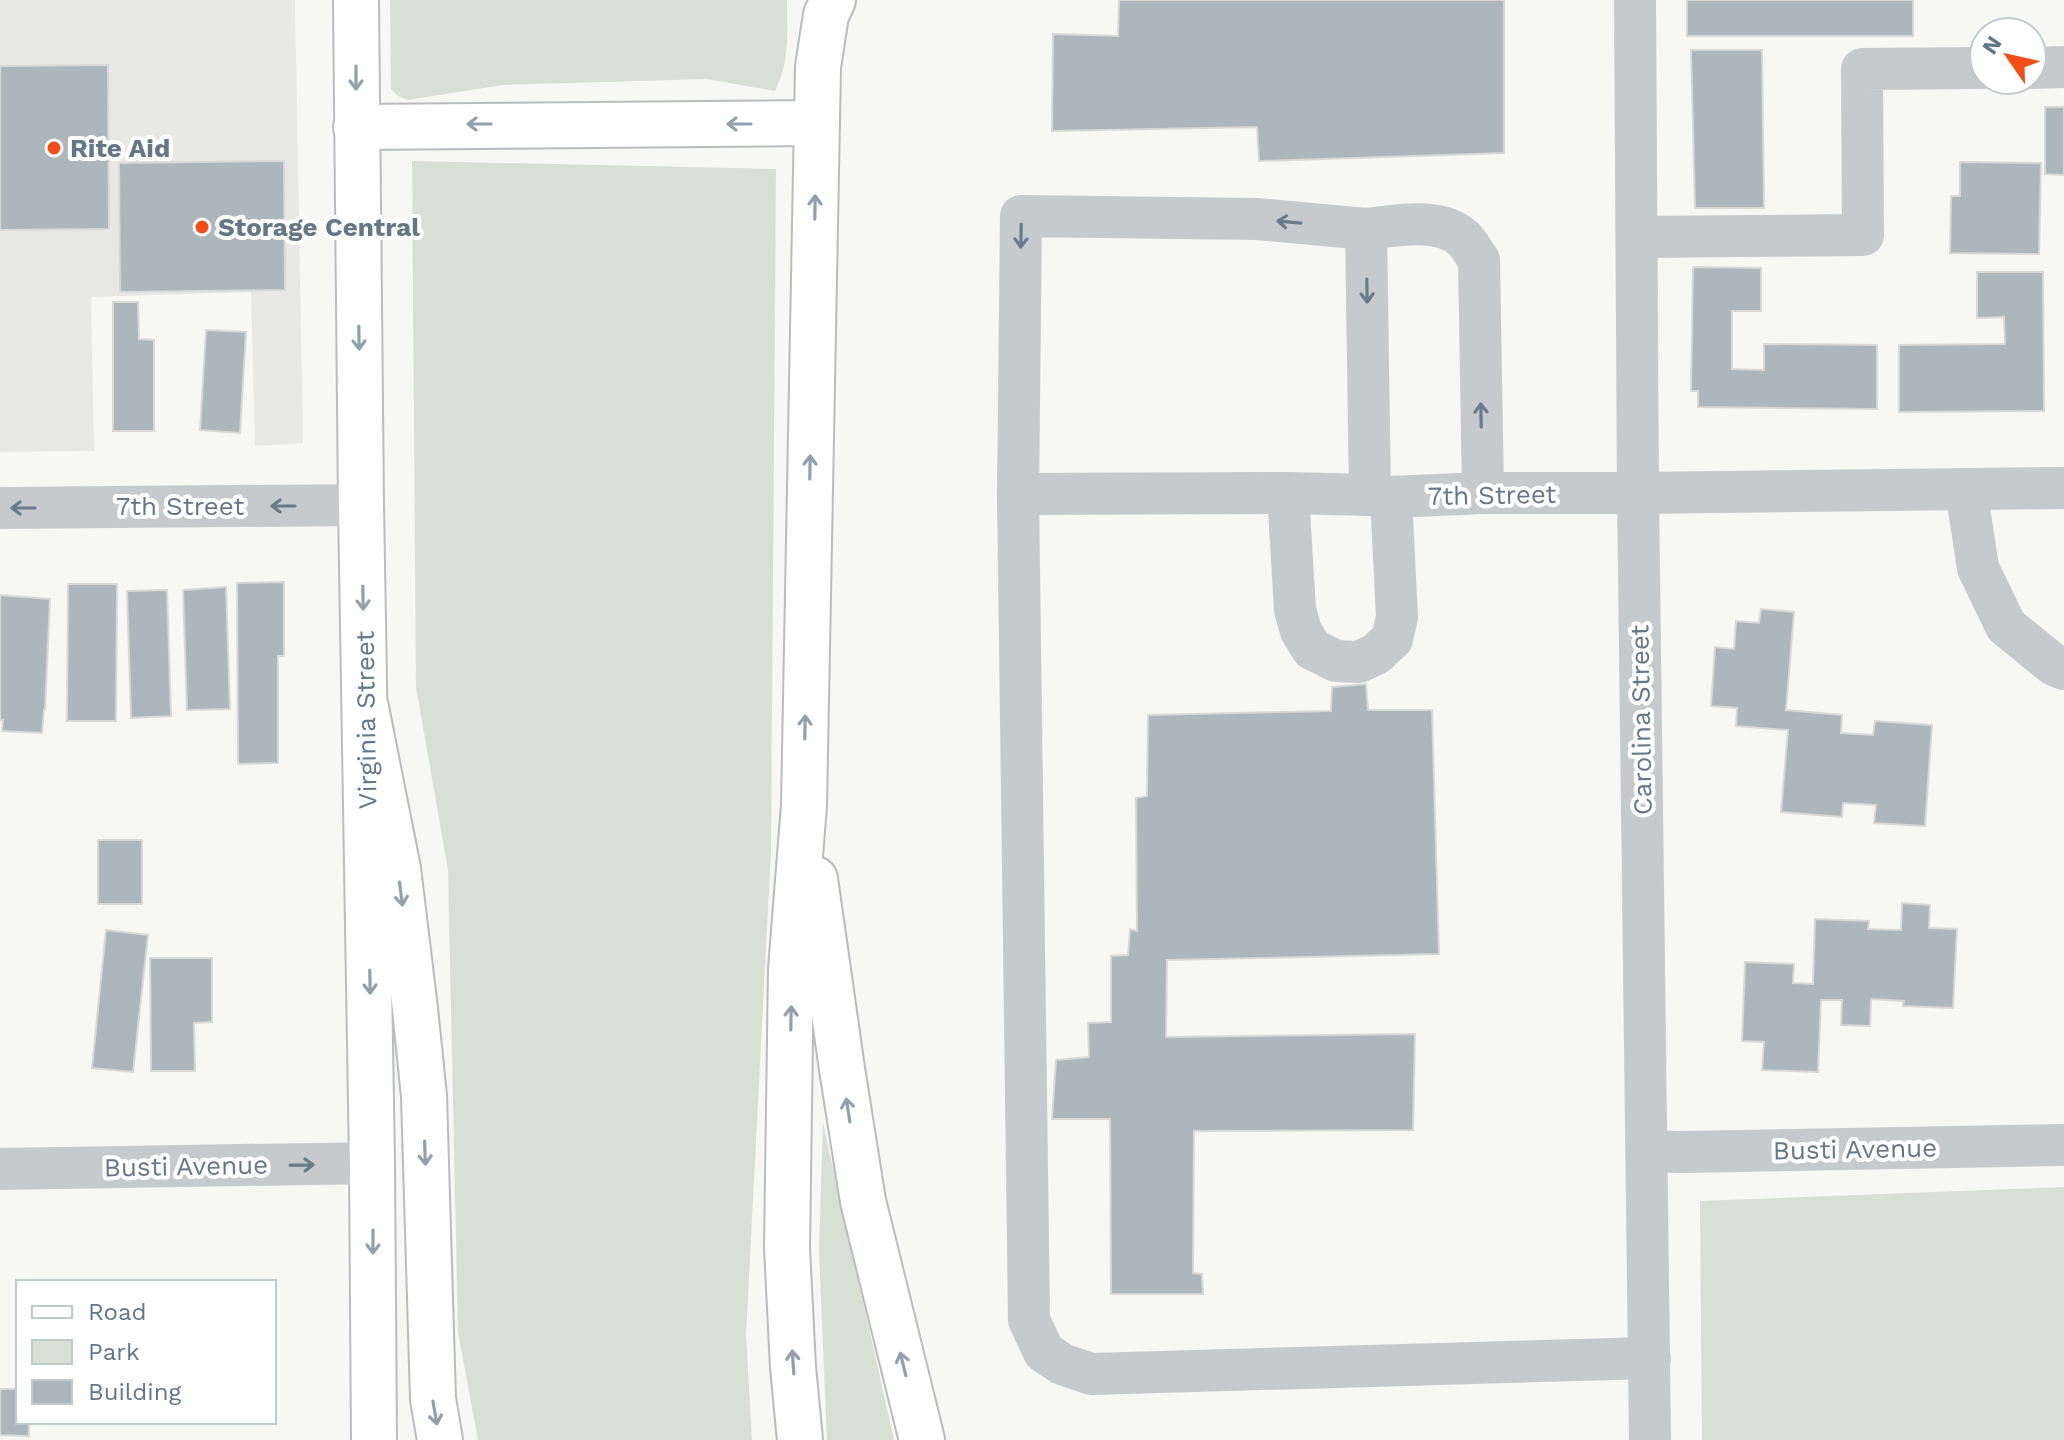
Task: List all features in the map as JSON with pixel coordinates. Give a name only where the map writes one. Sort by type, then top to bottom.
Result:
[{"type":"main road","name":"Virginia Street","points":[[356,0],[374,1440]]},
{"type":"main road","points":[[802,0],[804,27],[818,67]]},
{"type":"main road","points":[[800,1440],[787,1248],[791,969],[804,805],[818,67],[826,15],[833,0]]},
{"type":"main road","points":[[356,127],[817,123]]},
{"type":"main road","points":[[366,708],[398,869],[424,1096],[433,1399],[440,1440]]},
{"type":"main road","points":[[804,805],[863,1201],[922,1440]]},
{"type":"street","name":"Carolina Street","points":[[1635,0],[1650,1440]]},
{"type":"street","points":[[1637,237],[1863,235],[1862,69],[1968,68]]},
{"type":"street","points":[[1483,493],[1479,260],[1464,239],[1442,227],[1409,225],[1366,229],[1257,219],[1021,216],[1018,494],[1029,1320],[1044,1352],[1062,1364],[1091,1374],[1650,1358]]},
{"type":"street","points":[[1288,493],[1295,610],[1301,631],[1312,649],[1336,661],[1359,662],[1376,654],[1392,639],[1397,617],[1380,496],[1366,229]]},
{"type":"street","name":"7th Street","points":[[1018,494],[1288,493],[1380,496],[2064,488]]},
{"type":"street","points":[[1966,489],[1978,568],[2006,626],[2054,665],[2064,669]]},
{"type":"street","name":"7th Street","points":[[0,508],[361,505]]},
{"type":"street","name":"Busti Avenue","points":[[1647,1151],[2064,1145]]},
{"type":"street","name":"Busti Avenue","points":[[0,1169],[372,1163]]},
{"type":"shaded area","points":[[0,0],[295,0],[303,443],[255,446],[251,292],[91,297],[94,451],[0,452]]},
{"type":"green space","points":[[390,0],[787,0],[785,58],[775,91],[706,79],[502,85],[408,100],[391,89]]},
{"type":"green space","points":[[412,161],[776,169],[771,850],[746,1335],[752,1440],[478,1440],[458,1332],[448,870],[416,687]]},
{"type":"green space","points":[[823,1123],[894,1440],[827,1440],[819,1250]]},
{"type":"green space","points":[[2064,1187],[2064,1440],[1702,1440],[1700,1201]]},
{"type":"building","points":[[1119,0],[1504,0],[1504,153],[1259,161],[1257,127],[1052,131],[1053,34],[1118,36]]},
{"type":"building","points":[[1687,0],[1913,0],[1913,36],[1687,36]]},
{"type":"building","points":[[1691,50],[1762,50],[1764,208],[1695,208]]},
{"type":"building","name":"Rite Aid","points":[[108,65],[109,229],[0,230],[0,66]]},
{"type":"building","points":[[2045,107],[2064,107],[2064,175],[2045,174]]},
{"type":"building","name":"Storage Central","points":[[284,161],[285,290],[120,292],[119,163]]},
{"type":"building","points":[[1960,162],[2041,163],[2039,254],[1950,253],[1951,196],[1960,196]]},
{"type":"building","points":[[1693,267],[1761,268],[1761,311],[1732,311],[1732,369],[1764,370],[1764,344],[1877,345],[1877,409],[1698,407],[1698,391],[1691,391]]},
{"type":"building","points":[[1977,272],[2043,272],[2044,411],[1899,412],[1899,345],[2005,344],[2004,317],[1977,318]]},
{"type":"building","points":[[113,302],[138,302],[139,339],[154,340],[154,431],[113,431]]},
{"type":"building","points":[[206,330],[246,332],[240,433],[200,430]]},
{"type":"building","points":[[284,582],[284,656],[278,656],[278,763],[238,764],[237,583]]},
{"type":"building","points":[[68,584],[117,584],[116,721],[67,721]]},
{"type":"building","points":[[226,587],[230,709],[187,710],[183,590]]},
{"type":"building","points":[[167,590],[171,716],[131,718],[127,591]]},
{"type":"building","points":[[0,595],[50,599],[42,733],[2,731]]},
{"type":"building","points":[[1761,609],[1794,612],[1786,710],[1842,715],[1841,733],[1873,735],[1875,721],[1932,725],[1925,826],[1874,823],[1876,805],[1843,803],[1842,817],[1781,812],[1788,730],[1736,726],[1737,708],[1711,706],[1715,647],[1734,649],[1736,621],[1759,623]]},
{"type":"building","points":[[1366,684],[1368,710],[1432,710],[1439,954],[1167,960],[1166,1037],[1415,1034],[1413,1130],[1194,1131],[1193,1273],[1202,1274],[1203,1294],[1111,1294],[1110,1119],[1052,1119],[1056,1060],[1089,1057],[1088,1023],[1111,1022],[1111,956],[1128,955],[1130,929],[1137,931],[1136,798],[1147,796],[1148,715],[1331,711],[1332,687]]},
{"type":"building","points":[[98,840],[142,840],[142,904],[98,904]]},
{"type":"building","points":[[1902,903],[1930,905],[1929,928],[1957,929],[1953,1008],[1903,1006],[1904,1001],[1871,999],[1870,1026],[1841,1025],[1842,1000],[1821,1000],[1818,1072],[1762,1070],[1764,1042],[1742,1041],[1745,962],[1794,964],[1793,983],[1813,984],[1815,919],[1869,921],[1868,929],[1901,930]]},
{"type":"building","points":[[106,930],[148,935],[133,1072],[92,1068]]},
{"type":"building","points":[[150,958],[212,958],[212,1022],[194,1023],[195,1071],[151,1071]]},
{"type":"building","points":[[0,1389],[16,1389],[16,1424],[29,1424],[29,1436],[0,1435]]},
{"type":"place","name":"Rite Aid","points":[[54,148]]},
{"type":"place","name":"Storage Central","points":[[202,227]]}]
